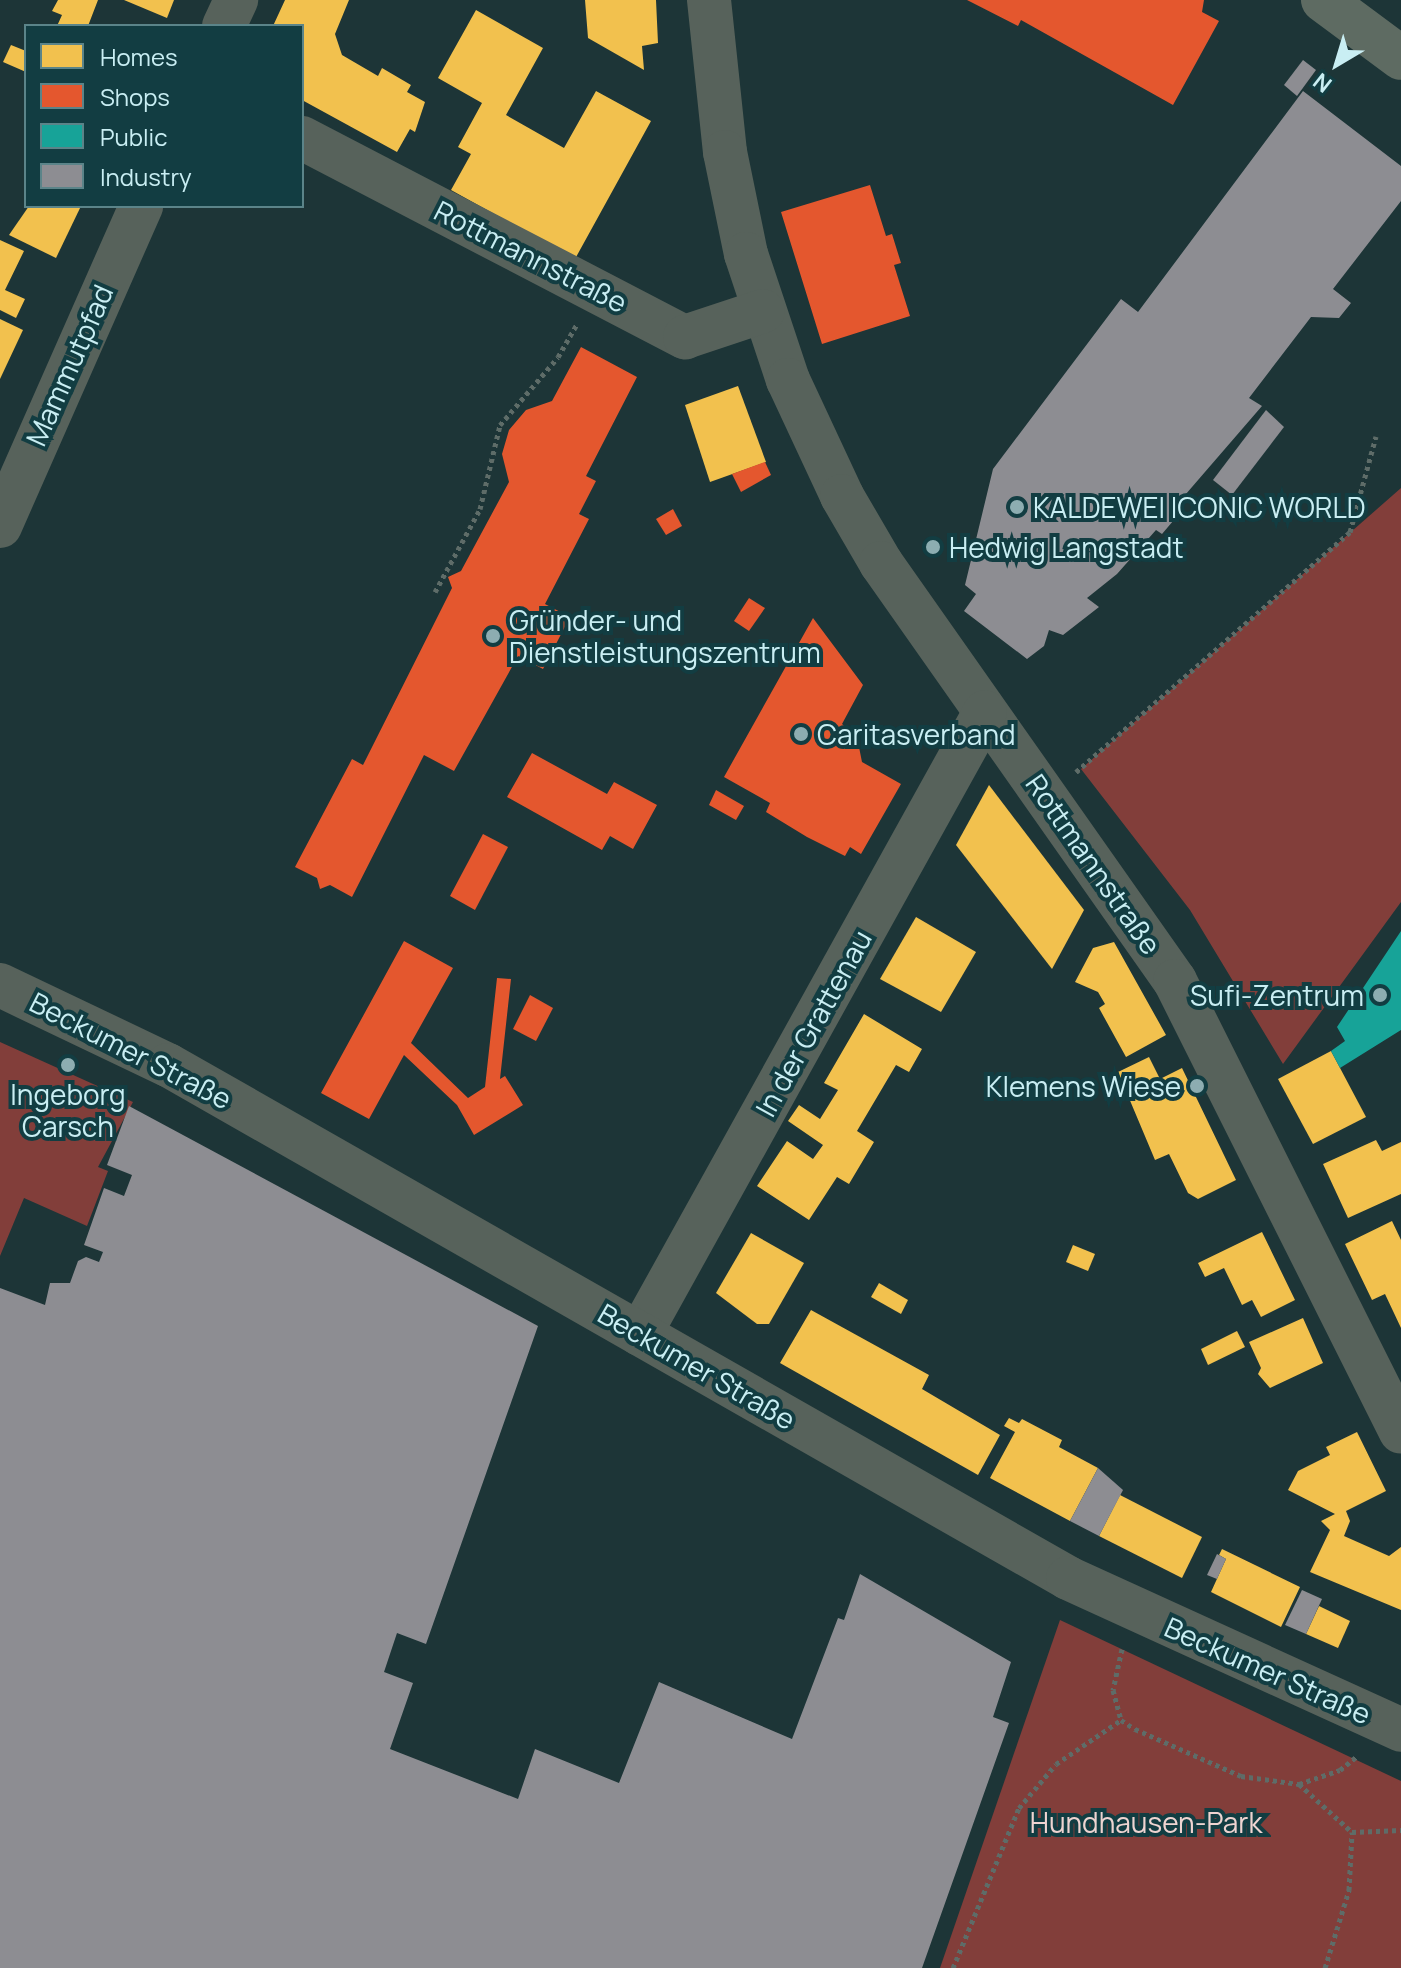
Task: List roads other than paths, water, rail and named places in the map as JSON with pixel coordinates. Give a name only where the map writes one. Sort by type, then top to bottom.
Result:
[{"type":"main road","points":[[1323,0],[1401,58]]},
{"type":"street","points":[[225,24],[236,0]]},
{"type":"street","name":"Rottmannstraße","points":[[709,0],[725,152],[763,311],[788,380],[842,496],[881,563],[1175,981],[1401,1432]]},
{"type":"street","name":"Rottmannstraße","points":[[304,139],[597,288],[685,337],[763,311]]},
{"type":"street","name":"Mammutpfad","points":[[0,526],[140,208]]},
{"type":"street","name":"In der Grattenau","points":[[640,1334],[985,712]]},
{"type":"street","name":"Beckumer Straße","points":[[0,985],[168,1065],[1131,1609],[1397,1728]]},
{"type":"place","name":"KALDEWEI ICONIC WORLD","points":[[1017,507]]},
{"type":"place","name":"Hedwig Langstadt","points":[[933,547]]},
{"type":"place","name":"Gründer- und Dienstleistungszentrum","points":[[493,636]]},
{"type":"place","name":"Caritasverband","points":[[801,734]]},
{"type":"place","name":"Sufi-Zentrum","points":[[1380,995]]},
{"type":"place","name":"Ingeborg Carsch","points":[[68,1065]]},
{"type":"place","name":"Klemens Wiese","points":[[1197,1086]]},
{"type":"park label","name":"Hundhausen-Park","points":[[1146,1822]]}]
